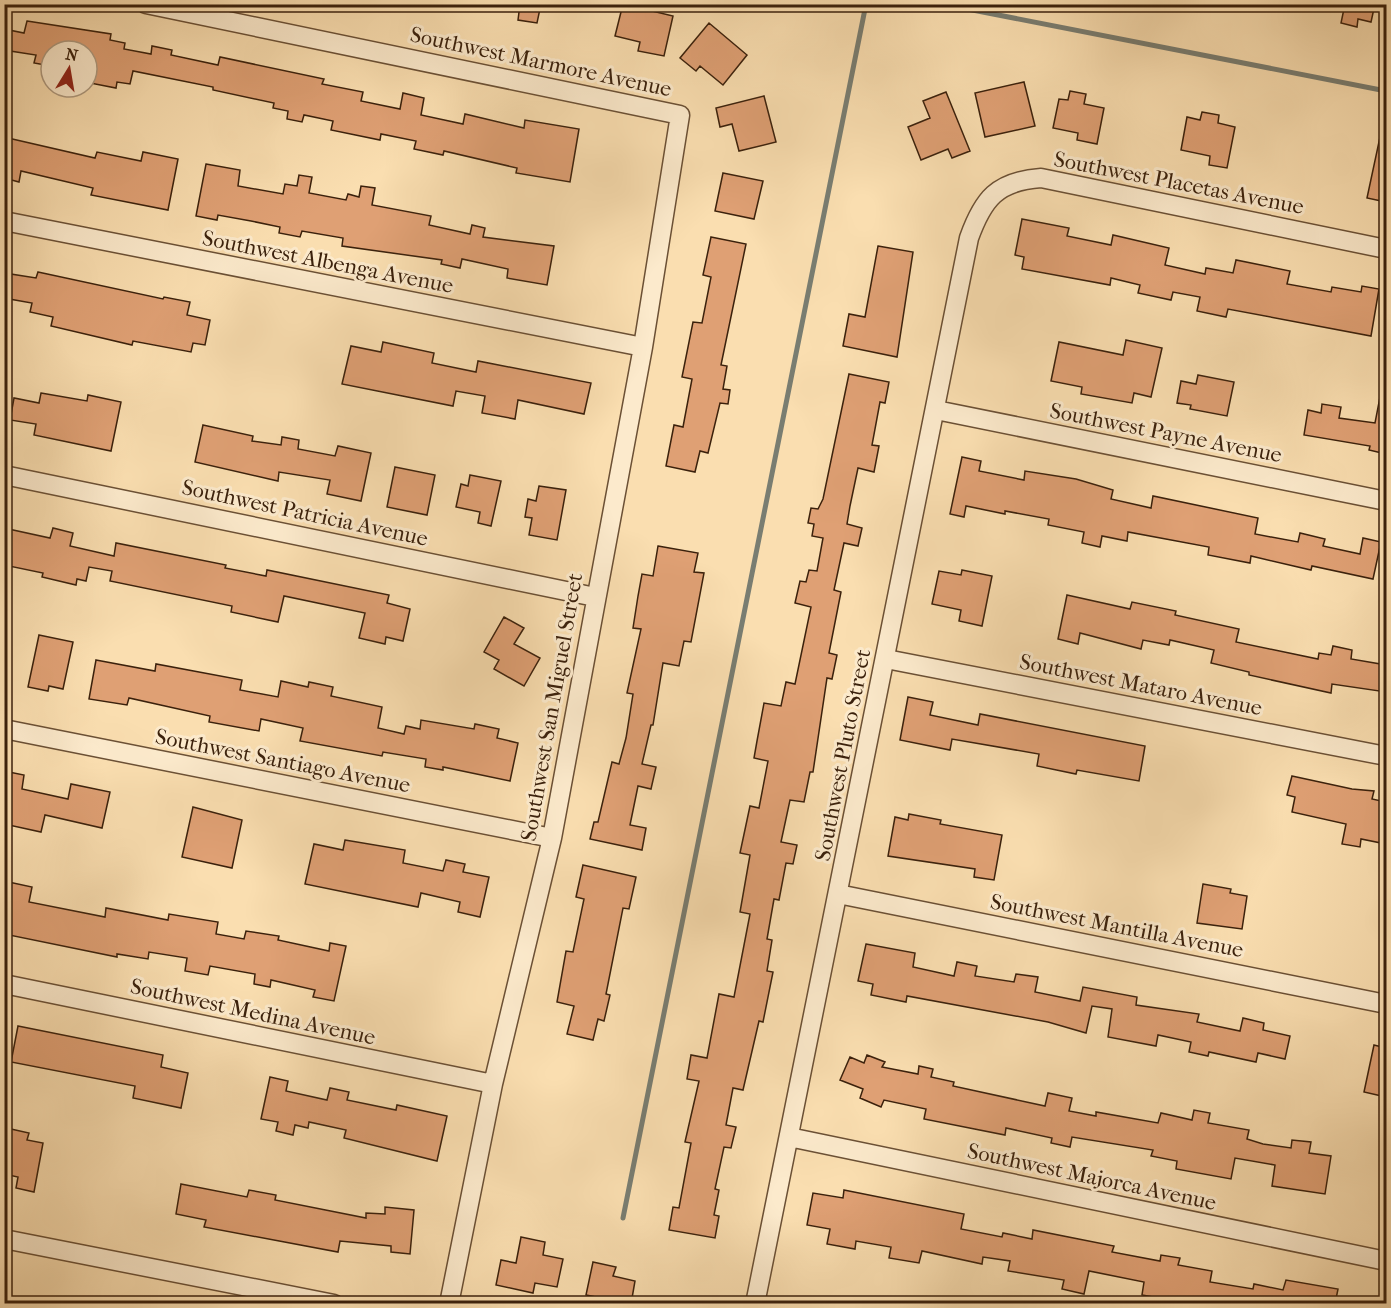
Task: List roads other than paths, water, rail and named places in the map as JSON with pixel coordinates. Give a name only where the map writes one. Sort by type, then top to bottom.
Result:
[{"type":"street","name":"Southwest Marmore Avenue","points":[[146,4],[680,115]]},
{"type":"street","name":"Southwest San Miguel Street","points":[[449,1304],[493,1084],[552,838],[643,347],[680,115]]},
{"type":"street","name":"Southwest Placetas Avenue","points":[[976,217],[995,192],[1025,179],[1041,178],[1386,249]]},
{"type":"street","name":"Southwest Pluto Street","points":[[755,1304],[969,238],[976,217]]},
{"type":"street","name":"Southwest Albenga Avenue","points":[[4,221],[643,347]]},
{"type":"street","name":"Southwest Payne Avenue","points":[[936,410],[1386,501]]},
{"type":"street","name":"Southwest Patricia Avenue","points":[[4,474],[595,597]]},
{"type":"street","name":"Southwest Mataro Avenue","points":[[886,659],[1386,756]]},
{"type":"street","name":"Southwest Santiago Avenue","points":[[4,729],[552,838]]},
{"type":"street","name":"Southwest Mantilla Avenue","points":[[838,894],[1386,1004]]},
{"type":"street","name":"Southwest Medina Avenue","points":[[4,984],[493,1084]]},
{"type":"street","name":"Southwest Majorca Avenue","points":[[789,1137],[1386,1261]]},
{"type":"street","points":[[4,1239],[334,1304]]},
{"type":"waterway","points":[[623,1218],[866,4]]},
{"type":"waterway","points":[[942,4],[1386,91]]}]
